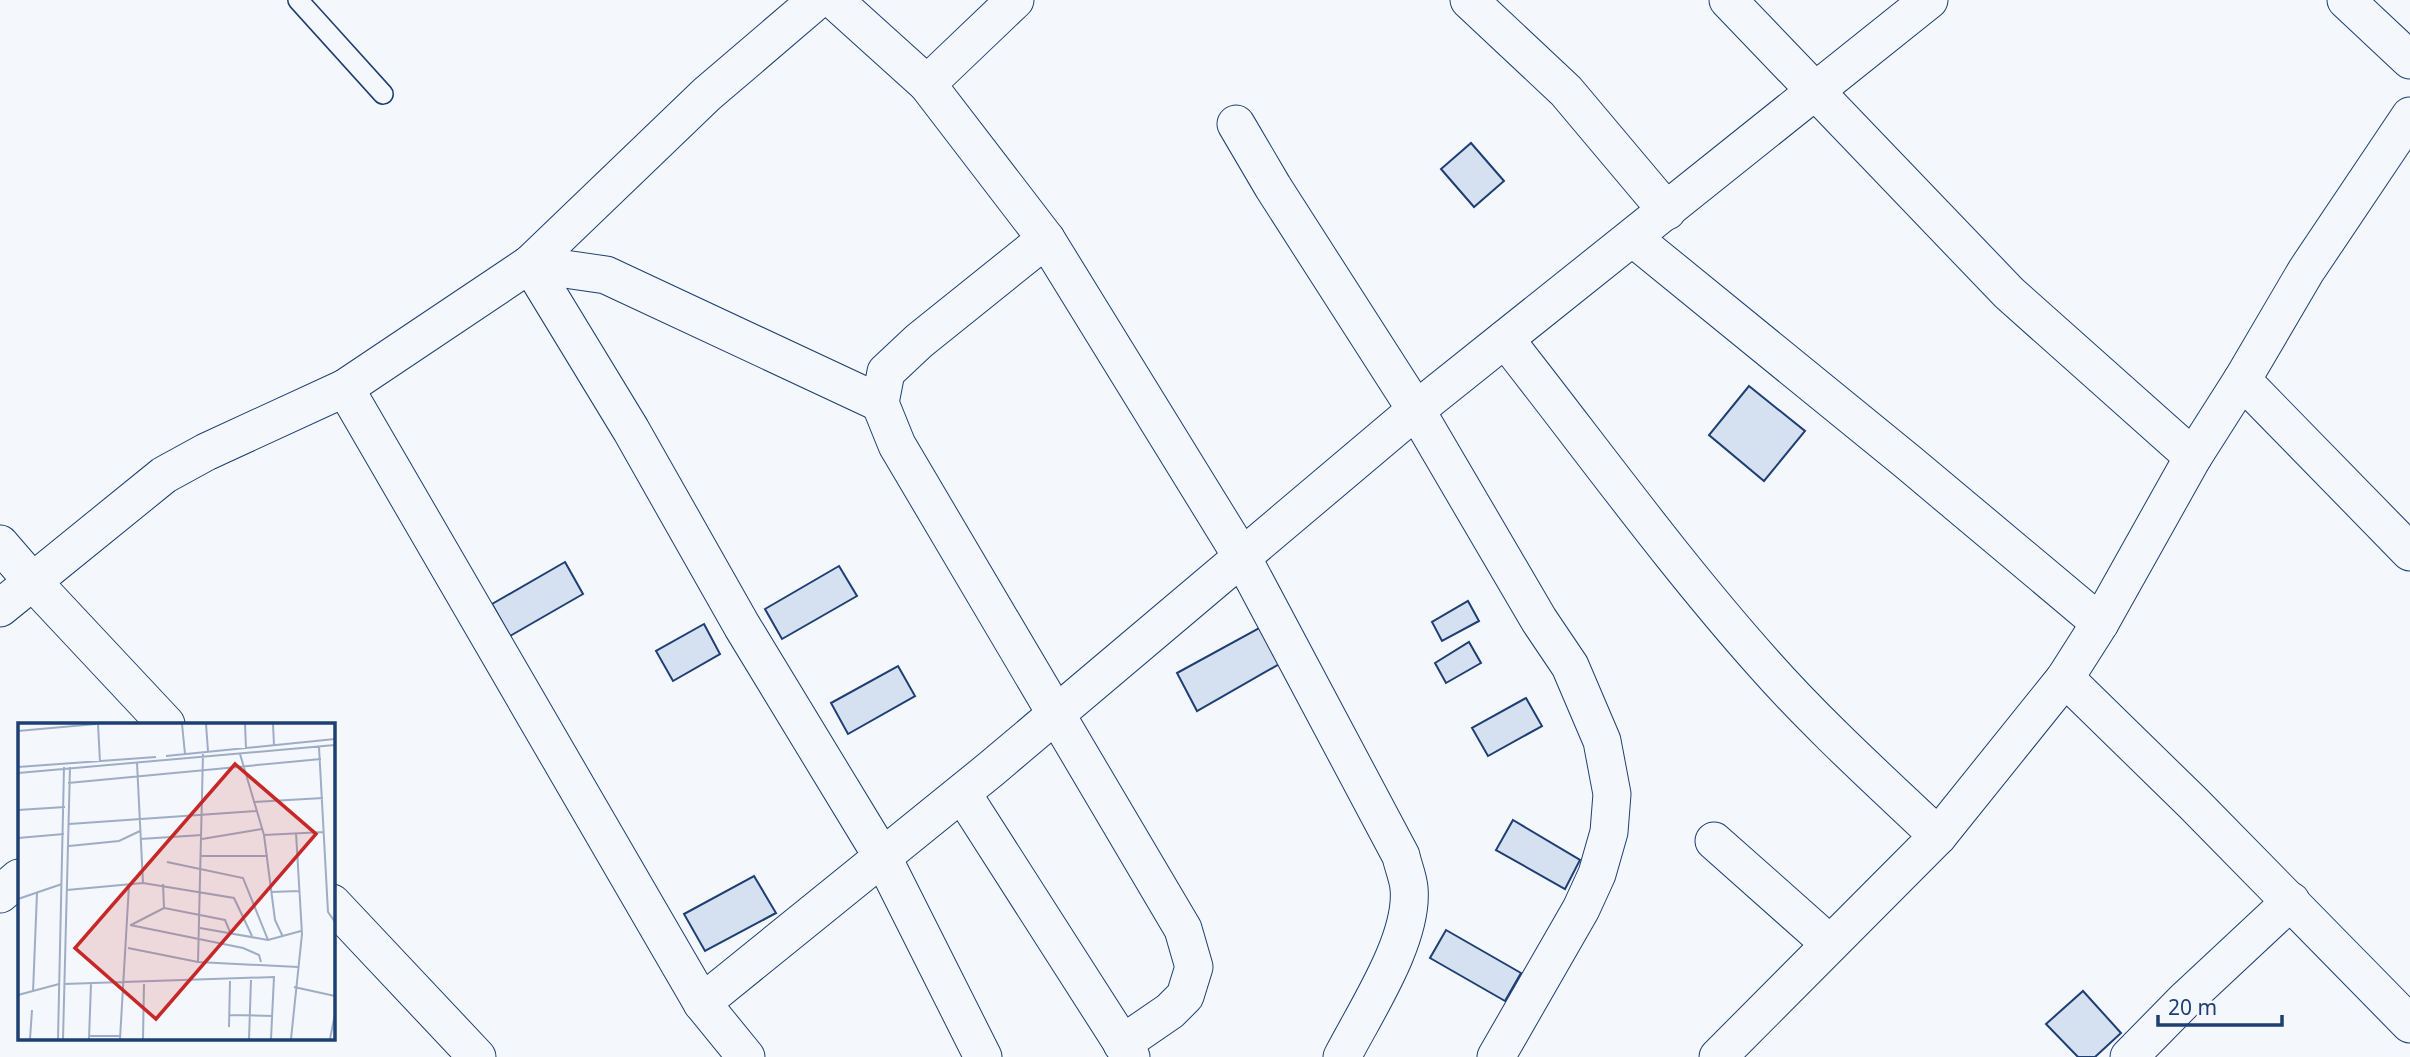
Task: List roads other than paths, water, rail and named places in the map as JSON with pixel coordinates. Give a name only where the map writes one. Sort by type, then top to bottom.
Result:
[{"type":"street","points":[[0,608],[164,475],[206,452],[345,388],[530,264],[707,94],[817,0]]},
{"type":"street","points":[[834,0],[927,84],[1046,239],[1242,557],[1401,856],[1409,888],[1400,945],[1342,1057]]},
{"type":"street","points":[[927,84],[1015,0]]},
{"type":"street","points":[[1469,0],[1566,91],[1667,211]]},
{"type":"street","points":[[1728,0],[2009,293],[2193,457]]},
{"type":"street","points":[[702,1003],[883,858],[1416,410],[1929,0]]},
{"type":"street","points":[[2346,0],[2410,60]]},
{"type":"street","points":[[1718,1057],[1937,836],[2065,678],[2100,623],[2193,457],[2306,271],[2410,116]]},
{"type":"street","points":[[1236,124],[1273,187],[1416,410],[1539,620],[1570,666],[1602,741],[1612,794],[1609,832],[1597,874],[1581,909],[1496,1057]]},
{"type":"street","points":[[1633,238],[2100,623]]},
{"type":"street","points":[[961,793],[1126,1050],[1185,996],[1194,967],[1183,929],[897,445],[880,403],[886,372],[919,341],[1046,239]]},
{"type":"street","points":[[530,264],[606,275],[880,403]]},
{"type":"street","points":[[530,264],[631,430],[742,626],[883,858],[984,1057]]},
{"type":"street","points":[[1506,339],[1673,556],[1765,665],[1937,836]]},
{"type":"street","points":[[2242,380],[2410,552]]},
{"type":"street","points":[[345,388],[702,1003],[746,1057]]},
{"type":"street","points":[[0,544],[165,723]]},
{"type":"street","points":[[2065,678],[2291,901],[2410,1024]]},
{"type":"street","points":[[1714,841],[1830,944]]},
{"type":"street","points":[[0,894],[18,879]]},
{"type":"street","points":[[2129,1057],[2185,1000],[2291,901]]},
{"type":"street","points":[[334,905],[477,1057]]},
{"type":"lane","points":[[298,0],[383,94]]}]
